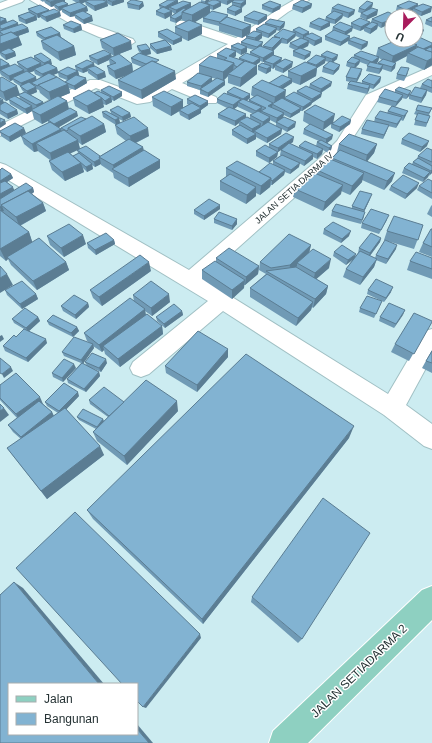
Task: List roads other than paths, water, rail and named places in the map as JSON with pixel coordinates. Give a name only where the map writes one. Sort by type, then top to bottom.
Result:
[{"type":"main road","name":"JALAN SETIADARMA 2","points":[[285,743],[432,600]]},
{"type":"street","points":[[0,7],[18,0]]},
{"type":"street","points":[[36,0],[76,24],[110,37],[129,42]]},
{"type":"street","points":[[0,131],[95,83],[141,100],[171,84],[238,43],[284,10],[301,0]]},
{"type":"street","points":[[182,24],[238,43]]},
{"type":"street","name":"JALAN SETIA DARMA IV","points":[[190,280],[326,161],[342,144],[360,118],[371,98],[432,70]]},
{"type":"street","points":[[171,84],[212,100]]},
{"type":"street","points":[[0,168],[190,280],[392,408],[432,438]]},
{"type":"street","points":[[141,368],[222,300]]},
{"type":"street","points":[[392,408],[432,337]]}]
